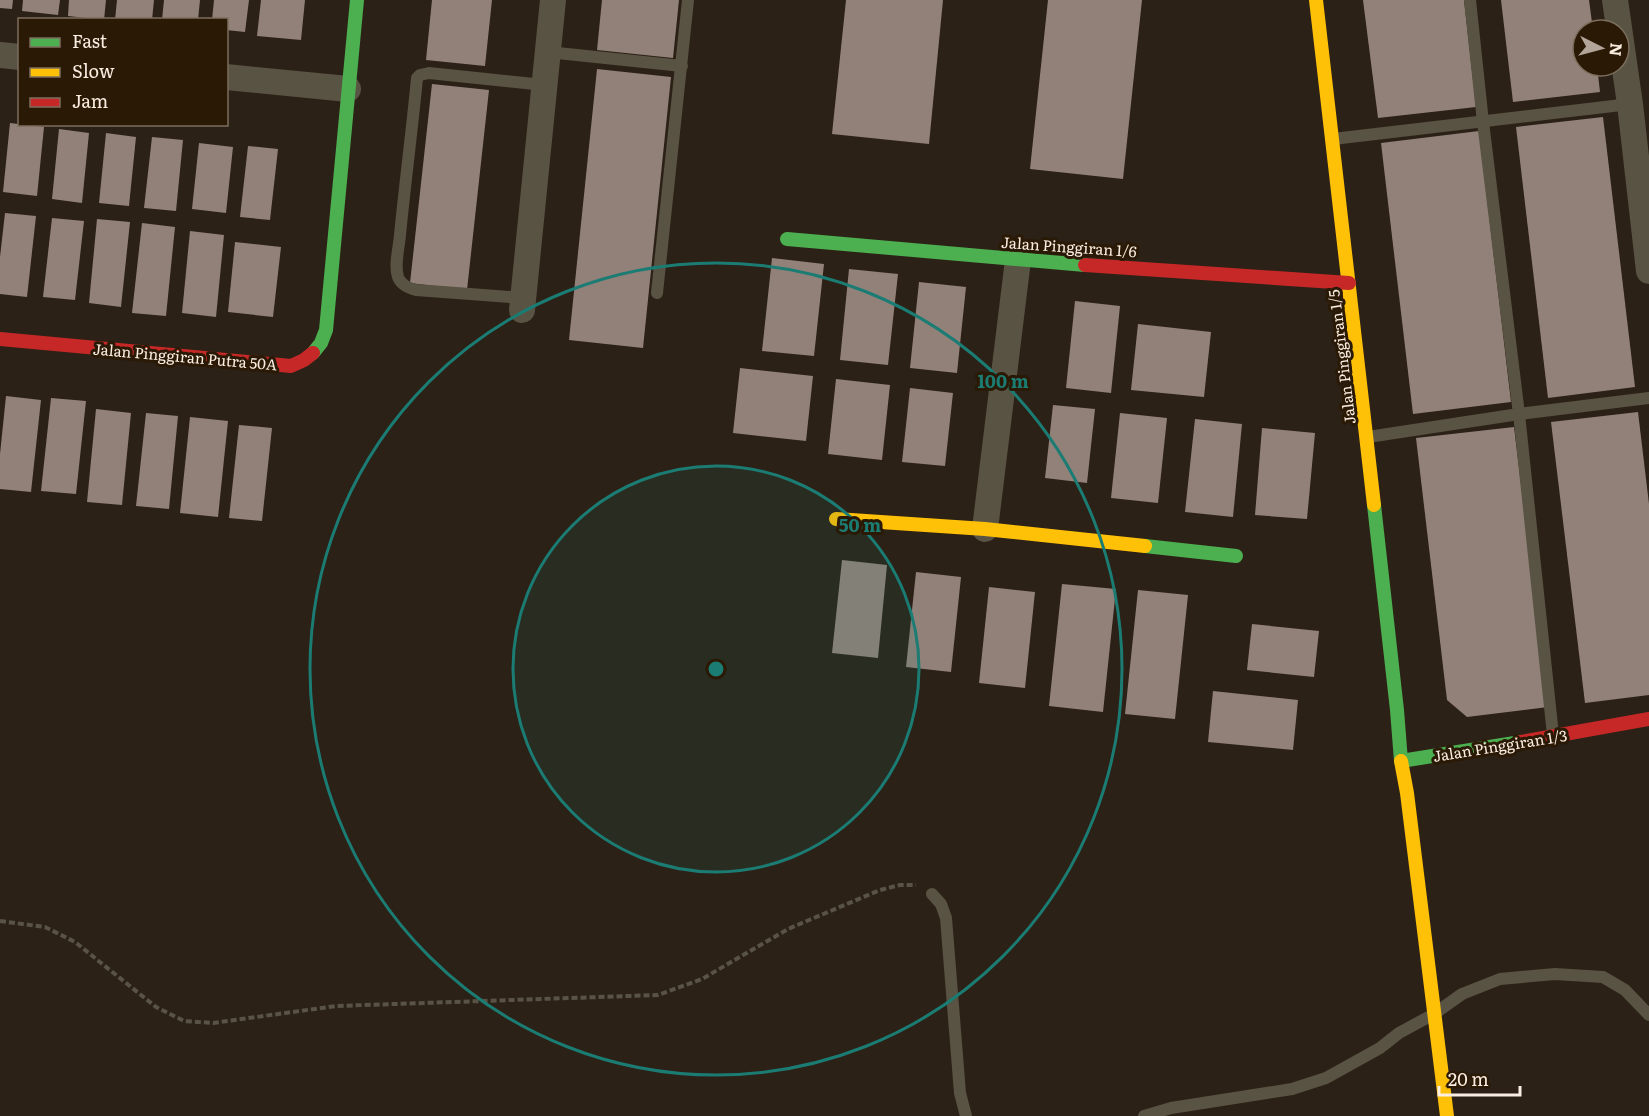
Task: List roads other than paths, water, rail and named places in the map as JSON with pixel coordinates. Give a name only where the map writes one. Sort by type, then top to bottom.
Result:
[{"type":"street","name":"Jalan Pinggiran Putra 50A","points":[[0,339],[291,366],[303,362],[314,354],[326,330],[357,0]]},
{"type":"street","points":[[522,304],[553,0]]},
{"type":"street","name":"Jalan Pinggiran 1/5","points":[[1316,0],[1350,283],[1401,761]]},
{"type":"street","points":[[1615,0],[1630,104],[1649,271]]},
{"type":"street","points":[[0,54],[18,57]]},
{"type":"street","points":[[228,77],[348,89]]},
{"type":"street","name":"Jalan Pinggiran 1/6","points":[[787,239],[1018,260],[1350,283]]},
{"type":"street","points":[[985,529],[1018,260]]},
{"type":"street","points":[[836,519],[985,529],[1236,556]]},
{"type":"street","name":"Jalan Pinggiran 1/3","points":[[1401,761],[1649,719]]},
{"type":"street","points":[[1401,761],[1407,793],[1447,1116]]},
{"type":"lane","points":[[657,293],[688,0]]},
{"type":"lane","points":[[1470,0],[1519,414],[1553,737]]},
{"type":"lane","points":[[548,52],[682,66]]},
{"type":"lane","points":[[522,304],[408,288],[398,276],[400,237],[417,78],[429,73],[544,85]]},
{"type":"lane","points":[[1333,139],[1630,104]]},
{"type":"lane","points":[[1367,437],[1519,414],[1649,398]]},
{"type":"lane","points":[[932,894],[941,904],[946,918],[960,1094],[966,1116]]},
{"type":"lane","points":[[1144,1116],[1171,1108],[1292,1089],[1326,1078],[1380,1048],[1399,1033],[1434,1014],[1462,994],[1500,979],[1555,974],[1603,977],[1625,990],[1649,1015]]}]
